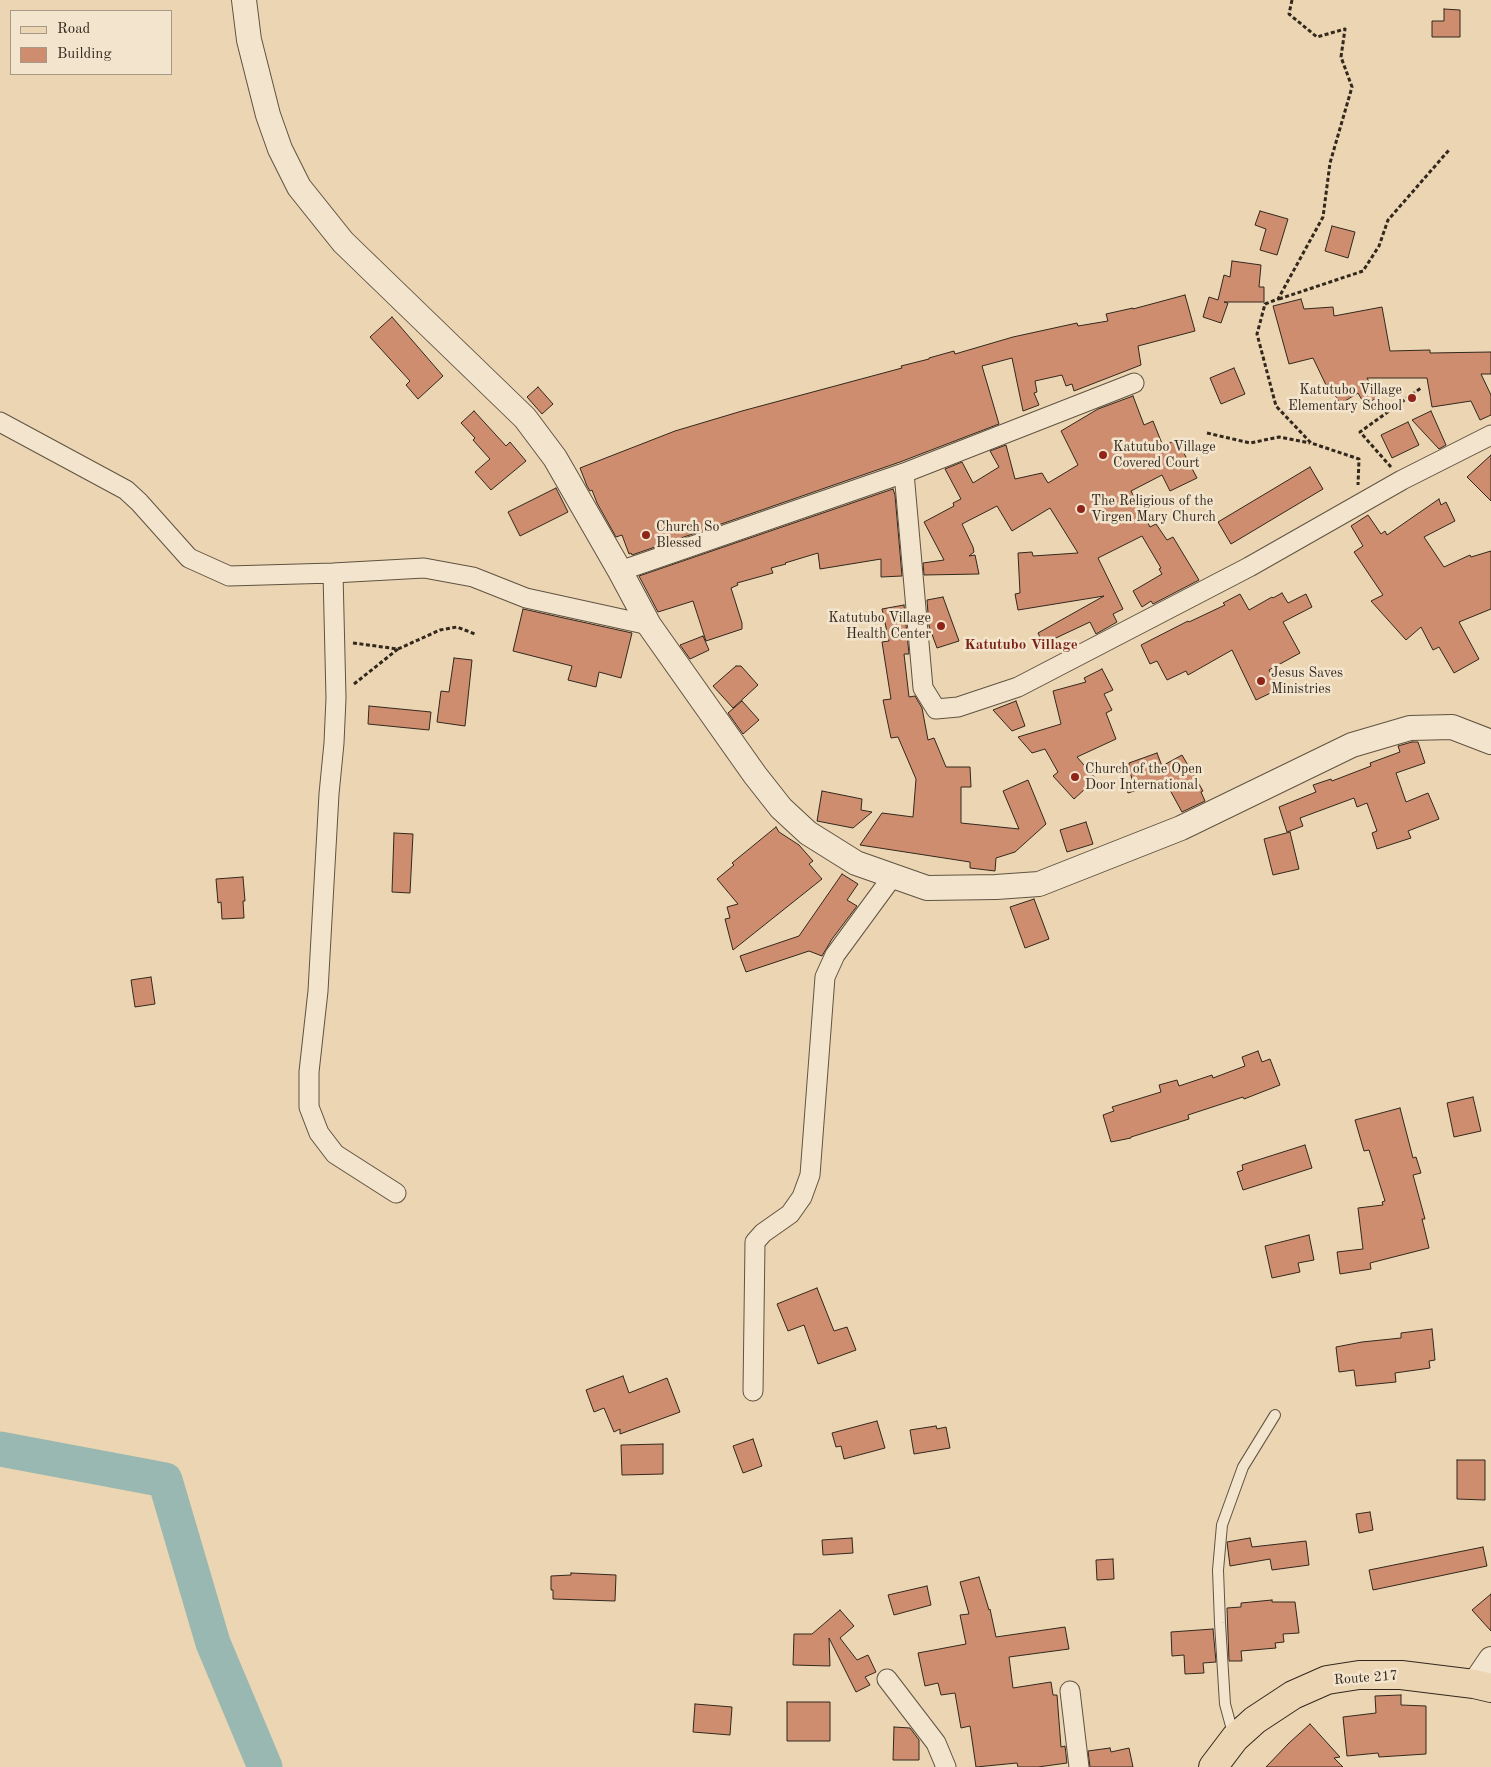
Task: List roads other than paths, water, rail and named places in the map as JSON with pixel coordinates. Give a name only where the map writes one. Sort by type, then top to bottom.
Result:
[{"type":"main road","name":"Route 217","points":[[1213,1767],[1234,1738],[1255,1720],[1293,1695],[1328,1680],[1359,1675],[1401,1675],[1483,1686]]},
{"type":"street","points":[[244,0],[249,40],[268,115],[280,149],[299,187],[343,242],[525,418],[555,458],[649,625],[755,775],[780,808],[808,833],[856,863],[927,888],[1039,884],[1181,828],[1352,745],[1410,728],[1452,727],[1491,742]]},
{"type":"street","points":[[620,571],[904,473],[1134,383]]},
{"type":"street","points":[[0,422],[126,490],[189,558],[229,576],[334,574],[424,568],[474,578],[526,598],[649,625]]},
{"type":"street","points":[[904,473],[923,688],[936,709],[958,707],[1018,687],[1249,567],[1402,480],[1491,435]]},
{"type":"street","points":[[334,574],[336,698],[318,991],[308,1072],[309,1107],[320,1133],[335,1154],[396,1193]]},
{"type":"street","points":[[753,1391],[755,1242],[763,1232],[790,1214],[802,1197],[810,1175],[825,977],[835,955],[893,876]]},
{"type":"street","points":[[1483,1686],[1491,1659]]},
{"type":"street","points":[[887,1678],[936,1743],[946,1767]]},
{"type":"street","points":[[1070,1691],[1079,1767]]},
{"type":"lane","points":[[1234,1738],[1225,1704],[1220,1623],[1218,1570],[1222,1525],[1243,1467],[1275,1415]]},
{"type":"waterway","points":[[0,1449],[165,1480],[213,1643],[265,1767]]},
{"type":"place","name":"Katutubo Village Elementary School","points":[[1412,398]]},
{"type":"place","name":"Katutubo Village Covered Court","points":[[1103,455]]},
{"type":"place","name":"The Religious of the Virgen Mary Church","points":[[1081,509]]},
{"type":"place","name":"Church So Blessed","points":[[646,535]]},
{"type":"place","name":"Katutubo Village Health Center","points":[[941,626]]},
{"type":"place","name":"Jesus Saves Ministries","points":[[1261,681]]},
{"type":"place","name":"Church of the Open Door International","points":[[1075,777]]},
{"type":"district","name":"Katutubo Village","points":[[1021,645]]}]
